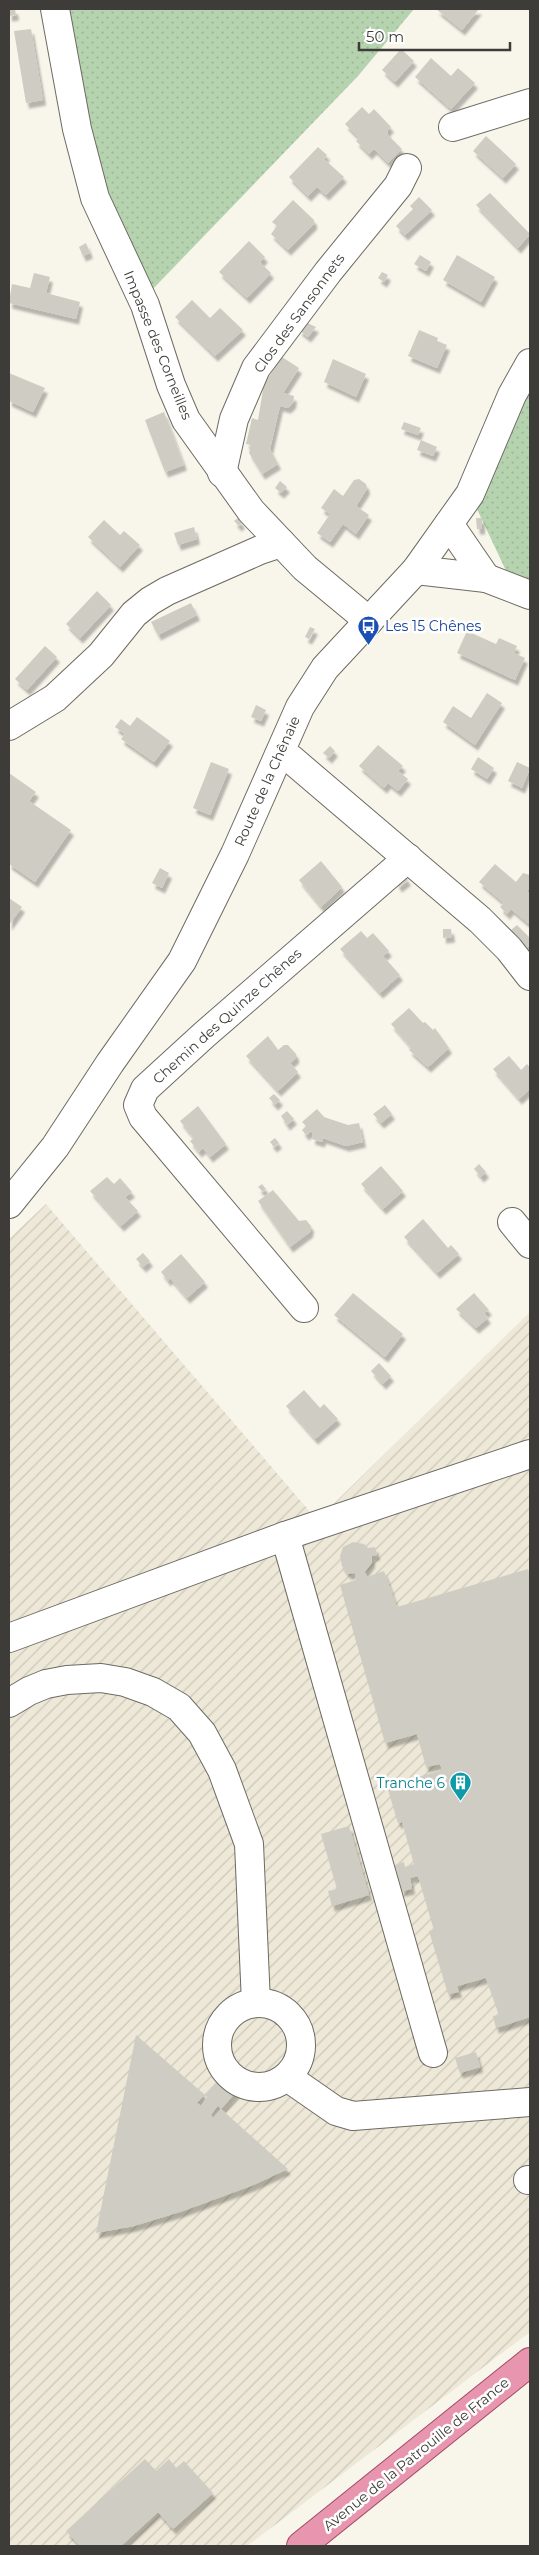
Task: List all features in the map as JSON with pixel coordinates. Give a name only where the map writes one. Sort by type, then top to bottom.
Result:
[{"type":"main road","name":"Avenue de la Patrouille de France","points":[[301,2546],[530,2362]]},
{"type":"street","name":"Impasse des Corneilles","points":[[55,9],[77,129],[95,198],[145,305],[186,420],[222,473],[251,511],[280,544],[305,568],[368,621]]},
{"type":"street","points":[[453,127],[530,103]]},
{"type":"street","name":"Clos des Sansonnets","points":[[222,473],[234,419],[256,368],[328,272],[398,186],[407,168]]},
{"type":"street","name":"Route de la Chênaie","points":[[9,1204],[55,1147],[110,1063],[182,961],[236,854],[300,707],[322,672],[416,570],[470,494],[512,395],[530,363]]},
{"type":"street","points":[[449,524],[486,578]]},
{"type":"street","points":[[9,726],[55,698],[101,655],[134,614],[150,602],[201,576],[280,544]]},
{"type":"street","points":[[416,570],[486,578],[530,596]]},
{"type":"street","points":[[279,755],[291,759],[480,920],[530,976]]},
{"type":"street","name":"Chemin des Quinze Chênes","points":[[304,1308],[143,1117],[138,1105],[145,1089],[408,858]]},
{"type":"street","points":[[512,1222],[530,1244]]},
{"type":"street","points":[[9,1638],[285,1536],[530,1454]]},
{"type":"street","points":[[285,1536],[433,2053]]},
{"type":"street","points":[[9,1703],[29,1691],[46,1684],[67,1680],[102,1678],[125,1682],[153,1692],[179,1707],[202,1733],[222,1770],[249,1844],[256,2003]]},
{"type":"street","points":[[256,2003],[278,2008],[287,2014],[298,2029],[302,2047],[297,2064],[287,2077],[265,2087],[251,2086],[237,2081],[223,2066],[218,2045],[222,2028],[232,2014],[242,2007],[256,2003]]},
{"type":"street","points":[[287,2077],[336,2111],[353,2116],[530,2102]]},
{"type":"shaded area","points":[[46,1204],[317,1520],[530,1312],[530,2332],[247,2546],[9,2546],[9,1239]]},
{"type":"green space","points":[[62,9],[414,9],[358,76],[150,292],[116,232]]},
{"type":"green space","points":[[530,384],[530,585],[509,577],[475,505]]},
{"type":"building","points":[[9,9],[15,9],[16,15],[9,16]]},
{"type":"building","points":[[436,9],[479,9],[462,30]]},
{"type":"building","points":[[31,29],[43,100],[26,103],[14,31]]},
{"type":"building","points":[[401,49],[414,61],[395,82],[382,70]]},
{"type":"building","points":[[431,58],[451,76],[458,68],[475,83],[451,109],[415,77]]},
{"type":"building","points":[[362,107],[369,114],[374,109],[391,127],[387,131],[388,135],[402,149],[388,163],[374,149],[369,154],[356,141],[359,138],[345,124]]},
{"type":"building","points":[[486,136],[516,164],[503,178],[473,151]]},
{"type":"building","points":[[318,147],[327,155],[324,159],[344,177],[326,195],[317,187],[308,196],[289,177]]},
{"type":"building","points":[[490,193],[530,234],[518,248],[476,205]]},
{"type":"building","points":[[419,197],[432,210],[405,235],[396,226],[413,209],[410,206]]},
{"type":"building","points":[[293,200],[314,220],[314,224],[288,250],[271,234],[277,226],[272,222]]},
{"type":"building","points":[[249,241],[265,257],[260,262],[271,273],[247,298],[219,272]]},
{"type":"building","points":[[86,243],[90,253],[83,256],[79,247]]},
{"type":"building","points":[[420,255],[431,262],[426,271],[414,264]]},
{"type":"building","points":[[457,255],[495,277],[481,302],[443,280]]},
{"type":"building","points":[[382,272],[388,275],[384,282],[378,278]]},
{"type":"building","points":[[34,273],[50,277],[46,293],[80,302],[76,319],[9,303],[12,284],[30,288]]},
{"type":"building","points":[[192,300],[210,318],[220,308],[243,330],[215,356],[175,317]]},
{"type":"building","points":[[305,322],[316,327],[308,337],[299,330]]},
{"type":"building","points":[[419,330],[438,338],[437,341],[447,345],[437,368],[408,356]]},
{"type":"building","points":[[282,357],[299,368],[283,393],[294,396],[293,403],[288,408],[280,406],[270,449],[278,464],[262,474],[249,453],[251,445],[246,444],[252,418],[258,420],[264,384]]},
{"type":"building","points":[[333,359],[366,374],[356,397],[324,382]]},
{"type":"building","points":[[9,373],[45,388],[33,412],[9,401]]},
{"type":"building","points":[[164,412],[184,465],[165,472],[145,420]]},
{"type":"building","points":[[404,422],[421,428],[418,435],[401,429]]},
{"type":"building","points":[[421,440],[437,447],[433,456],[417,450]]},
{"type":"building","points":[[359,479],[366,484],[367,489],[356,506],[369,515],[356,534],[343,524],[330,542],[317,533],[330,514],[321,508],[334,489],[343,496],[354,480]]},
{"type":"building","points":[[280,481],[287,487],[281,493],[275,488]]},
{"type":"building","points":[[238,518],[242,523],[239,526],[234,521]]},
{"type":"building","points":[[476,518],[482,518],[482,529],[477,529]]},
{"type":"building","points":[[104,520],[120,535],[124,531],[140,545],[120,567],[88,537]]},
{"type":"building","points":[[194,527],[197,539],[178,545],[174,533]]},
{"type":"building","points":[[97,591],[111,605],[80,638],[66,624]]},
{"type":"building","points":[[191,603],[197,615],[158,635],[151,622]]},
{"type":"building","points":[[310,627],[315,629],[309,639],[305,637]]},
{"type":"building","points":[[467,631],[496,644],[499,638],[517,646],[514,653],[525,658],[515,680],[457,653]]},
{"type":"building","points":[[45,646],[57,657],[27,690],[15,679]]},
{"type":"building","points":[[487,693],[502,703],[475,745],[443,722],[453,706],[471,718]]},
{"type":"building","points":[[256,705],[266,710],[261,721],[251,717]]},
{"type":"building","points":[[137,717],[170,741],[154,762],[121,739],[125,734],[115,727],[121,719],[130,726]]},
{"type":"building","points":[[378,745],[403,766],[398,771],[408,779],[398,791],[388,783],[384,788],[359,766]]},
{"type":"building","points":[[330,746],[335,751],[329,758],[323,753]]},
{"type":"building","points":[[478,757],[494,768],[487,779],[471,769]]},
{"type":"building","points":[[211,762],[229,769],[210,815],[193,808]]},
{"type":"building","points":[[517,762],[530,768],[522,788],[508,781]]},
{"type":"building","points":[[9,773],[36,792],[29,801],[71,830],[35,882],[9,864]]},
{"type":"building","points":[[321,861],[342,887],[321,907],[299,880]]},
{"type":"building","points":[[495,864],[516,882],[523,873],[530,875],[530,887],[527,891],[530,894],[529,924],[511,909],[507,914],[500,907],[504,903],[479,882]]},
{"type":"building","points":[[160,868],[169,873],[162,888],[152,883]]},
{"type":"building","points":[[404,875],[408,880],[399,887],[396,882]]},
{"type":"building","points":[[9,898],[22,907],[9,925]]},
{"type":"building","points":[[517,925],[530,938],[530,944],[525,950],[511,930]]},
{"type":"building","points":[[443,929],[451,929],[452,937],[443,938]]},
{"type":"building","points":[[361,931],[367,938],[373,933],[389,951],[383,956],[400,975],[380,993],[340,949]]},
{"type":"building","points":[[409,1008],[423,1023],[425,1022],[433,1030],[435,1028],[449,1048],[428,1067],[409,1050],[411,1048],[391,1024]]},
{"type":"building","points":[[268,1036],[278,1050],[284,1045],[288,1045],[296,1054],[296,1058],[290,1063],[298,1072],[278,1091],[246,1056]]},
{"type":"building","points":[[509,1056],[521,1070],[527,1064],[530,1067],[530,1089],[519,1099],[493,1069]]},
{"type":"building","points":[[274,1094],[280,1100],[275,1105],[269,1098]]},
{"type":"building","points":[[385,1105],[392,1114],[381,1123],[373,1114]]},
{"type":"building","points":[[198,1106],[226,1144],[210,1157],[203,1148],[199,1152],[190,1141],[194,1138],[180,1121]]},
{"type":"building","points":[[317,1109],[324,1117],[348,1125],[359,1123],[363,1142],[346,1146],[323,1138],[322,1142],[312,1139],[313,1134],[311,1131],[306,1135],[302,1130],[306,1126],[302,1122]]},
{"type":"building","points":[[287,1111],[294,1119],[287,1125],[281,1116]]},
{"type":"building","points":[[275,1138],[279,1143],[274,1147],[270,1142]]},
{"type":"building","points":[[479,1164],[486,1172],[481,1177],[474,1169]]},
{"type":"building","points":[[381,1166],[403,1191],[383,1209],[361,1184]]},
{"type":"building","points":[[107,1177],[114,1184],[120,1178],[132,1192],[125,1197],[138,1211],[121,1226],[90,1191]]},
{"type":"building","points":[[262,1184],[266,1189],[263,1192],[258,1187]]},
{"type":"building","points":[[273,1190],[299,1221],[306,1220],[311,1226],[310,1232],[290,1247],[258,1201]]},
{"type":"building","points":[[423,1219],[448,1248],[451,1245],[459,1254],[437,1273],[404,1237]]},
{"type":"building","points":[[143,1253],[150,1261],[143,1267],[136,1259]]},
{"type":"building","points":[[181,1254],[205,1282],[187,1298],[170,1278],[168,1281],[161,1272]]},
{"type":"building","points":[[353,1293],[403,1334],[385,1357],[334,1315]]},
{"type":"building","points":[[474,1293],[489,1310],[484,1313],[488,1318],[476,1328],[456,1309]]},
{"type":"building","points":[[379,1363],[391,1376],[383,1384],[371,1371]]},
{"type":"building","points":[[304,1390],[320,1408],[324,1404],[338,1419],[315,1439],[286,1406]]},
{"type":"building","name":"Tranche 6","points":[[353,1542],[364,1544],[368,1548],[375,1547],[377,1555],[372,1556],[372,1562],[365,1572],[367,1577],[384,1571],[397,1607],[528,1569],[530,1577],[530,2017],[496,2028],[493,2016],[499,2015],[486,1978],[457,1986],[459,1992],[448,1994],[429,1931],[434,1930],[418,1876],[410,1878],[412,1889],[402,1891],[395,1865],[404,1862],[405,1867],[414,1864],[402,1822],[398,1823],[386,1783],[400,1779],[401,1782],[442,1770],[440,1764],[426,1767],[417,1734],[385,1743],[340,1585],[356,1580],[355,1573],[348,1574],[342,1566],[340,1556],[343,1547]]},
{"type":"building","points":[[349,1826],[369,1895],[332,1906],[328,1891],[337,1889],[321,1834]]},
{"type":"building","points":[[136,2035],[205,2095],[221,2077],[237,2091],[221,2109],[288,2169],[251,2186],[183,2211],[134,2226],[96,2233]],"holes":[[[205,2095],[207,2097],[201,2106],[197,2103]],[[218,2106],[221,2109],[213,2118],[211,2115]]]},
{"type":"building","points":[[476,2052],[480,2067],[460,2073],[455,2058]]},
{"type":"building","points":[[145,2459],[156,2471],[169,2459],[176,2468],[184,2461],[213,2493],[173,2529],[158,2512],[121,2546],[80,2546],[66,2531]]},
{"type":"place","name":"Les 15 Chênes","points":[[369,645]]},
{"type":"place","name":"Tranche 6","points":[[461,1802]]}]
